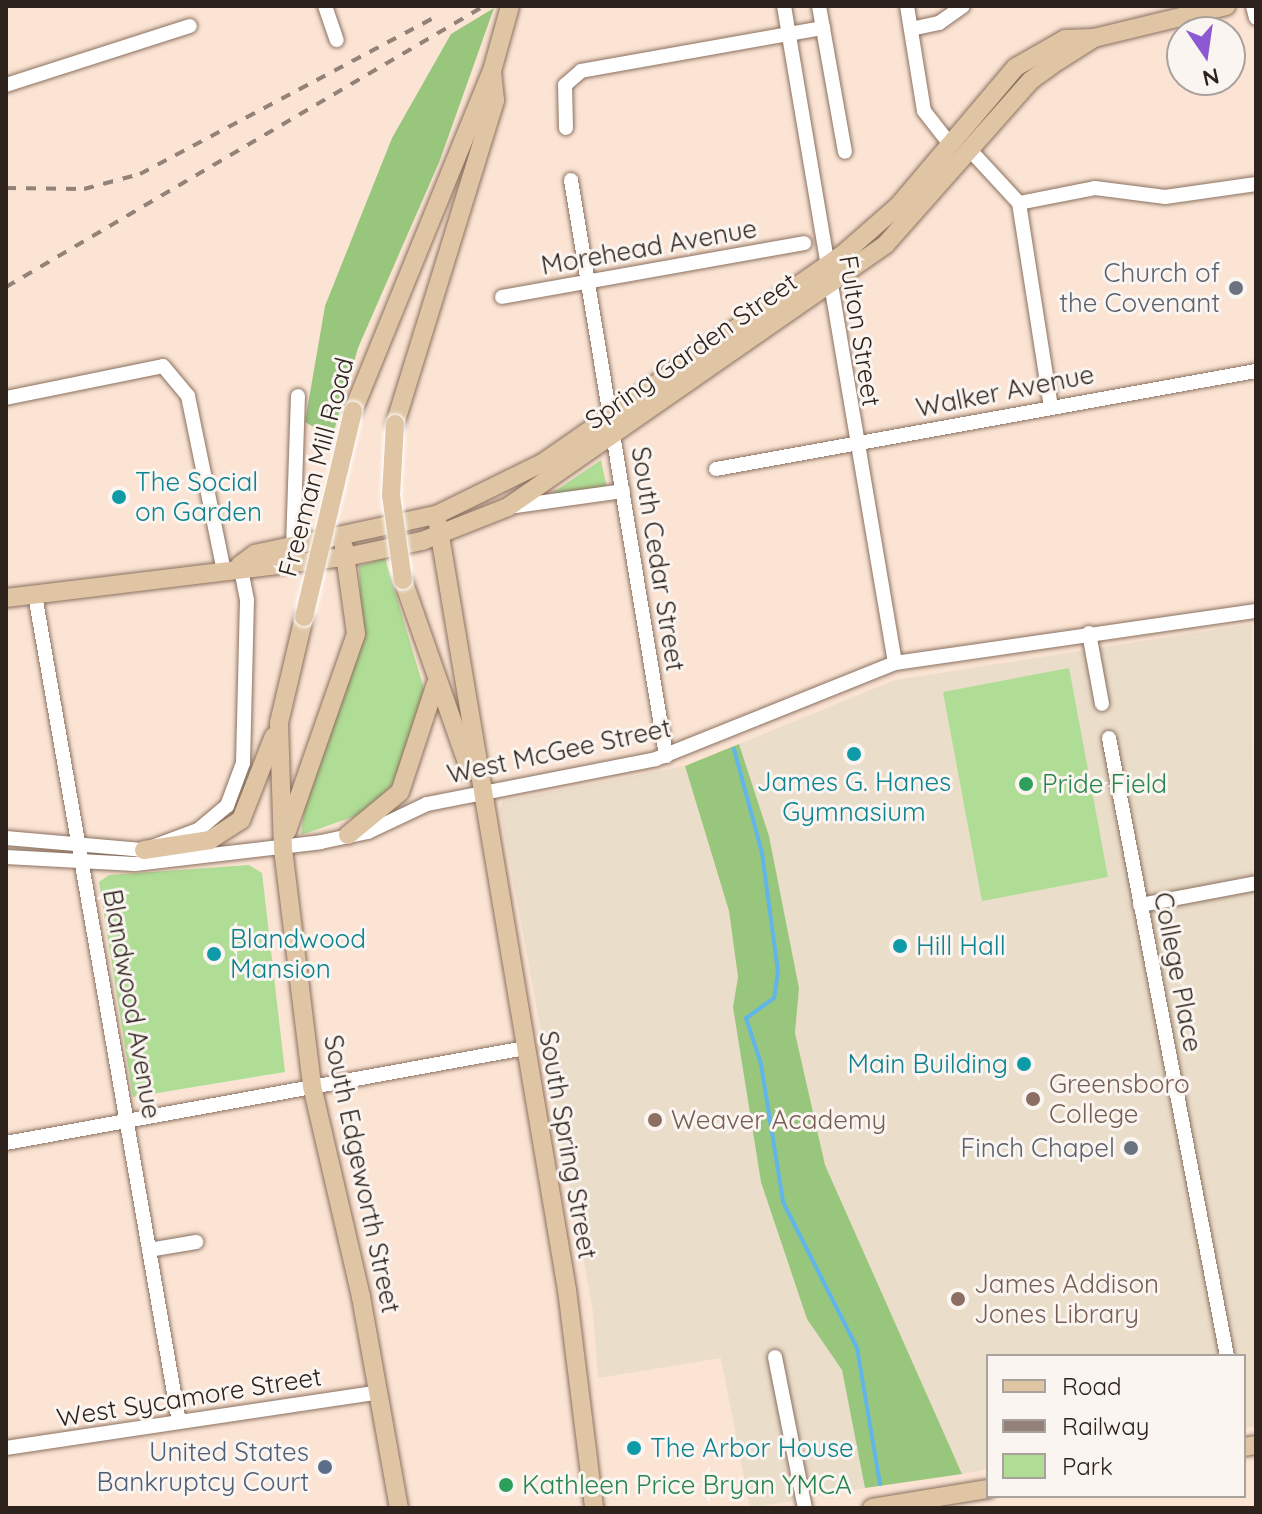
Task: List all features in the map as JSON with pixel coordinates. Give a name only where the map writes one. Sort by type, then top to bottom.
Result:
[{"type":"main road","name":"Freeman Mill Road","points":[[283,849],[279,723],[353,411],[493,68],[510,6]]},
{"type":"main road","name":"Spring Garden Street","points":[[6,598],[232,566],[293,546],[436,515],[512,481],[825,267],[898,206],[1016,67],[1065,39],[1094,38],[1226,6]]},
{"type":"main road","name":"Spring Garden Street","points":[[232,566],[260,569],[346,557],[440,535],[508,507],[614,437],[886,244],[1030,81],[1094,38]]},
{"type":"main road","name":"Freeman Mill Road","points":[[478,792],[435,686],[403,580],[391,495],[395,424],[495,100],[493,68]]},
{"type":"main road","points":[[436,515],[478,792]]},
{"type":"main road","points":[[283,849],[301,774],[346,676],[356,634],[342,537]]},
{"type":"main road","points":[[348,835],[400,792],[415,766],[435,686]]},
{"type":"main road","points":[[144,850],[210,840],[241,820],[279,723]]},
{"type":"main road","name":"South Spring Street","points":[[478,792],[567,1290],[594,1508]]},
{"type":"main road","name":"South Edgeworth Street","points":[[283,849],[312,1086],[379,1392],[399,1508]]},
{"type":"main road","points":[[872,1508],[986,1489]]},
{"type":"street","points":[[325,6],[337,40]]},
{"type":"street","name":"Fulton Street","points":[[784,6],[828,287],[895,663]]},
{"type":"street","points":[[819,6],[845,152]]},
{"type":"street","points":[[907,6],[924,111],[949,143]]},
{"type":"street","points":[[911,29],[939,23],[963,6]]},
{"type":"street","points":[[1253,6],[1256,18]]},
{"type":"street","points":[[6,85],[190,26]]},
{"type":"street","points":[[566,128],[565,85],[581,71],[823,28]]},
{"type":"street","points":[[969,149],[1019,203],[1051,407]]},
{"type":"street","name":"South Cedar Street","points":[[571,180],[666,756]]},
{"type":"street","points":[[1019,203],[1095,188],[1174,197],[1256,184]]},
{"type":"street","name":"Morehead Avenue","points":[[502,297],[804,243]]},
{"type":"street","points":[[6,398],[163,366],[188,396],[232,566],[248,673],[239,785],[211,821],[144,850],[6,838]]},
{"type":"street","name":"Walker Avenue","points":[[716,469],[1256,371]]},
{"type":"street","points":[[293,546],[298,396]]},
{"type":"street","points":[[508,507],[623,491]]},
{"type":"street","name":"Blandwood Avenue","points":[[35,595],[179,1422]]},
{"type":"street","name":"West McGee Street","points":[[6,857],[83,864],[283,849],[348,835],[478,792],[666,756],[895,663],[1256,611]]},
{"type":"street","points":[[1089,633],[1102,704]]},
{"type":"street","name":"College Place","points":[[1109,738],[1227,1354]]},
{"type":"street","points":[[1140,905],[1256,883]]},
{"type":"street","points":[[6,1143],[525,1048]]},
{"type":"street","points":[[149,1250],[196,1242]]},
{"type":"street","points":[[775,1357],[805,1508]]},
{"type":"street","name":"West Sycamore Street","points":[[6,1448],[379,1392]]},
{"type":"shaded area","name":"Greensboro College","points":[[1252,624],[1256,1426],[1246,1428],[1246,1354],[986,1354],[986,1469],[962,1474],[825,1165],[795,1033],[799,988],[769,836],[739,744],[895,680]]},
{"type":"shaded area","name":"Weaver Academy","points":[[685,766],[729,911],[738,977],[733,1007],[807,1319],[842,1370],[865,1488],[750,1508],[721,1358],[598,1378],[593,1311],[500,809],[503,801]]},
{"type":"green space","points":[[494,8],[440,160],[358,348],[332,438],[305,422],[325,306],[392,138],[451,34]]},
{"type":"green space","points":[[601,460],[607,488],[552,496],[552,493]]},
{"type":"green space","points":[[385,558],[424,689],[413,740],[396,781],[364,813],[301,835],[309,767],[362,643],[359,566]]},
{"type":"green space","name":"Pride Field","points":[[1069,668],[1108,877],[982,901],[943,692]]},
{"type":"green space","points":[[739,744],[769,836],[799,988],[795,1033],[825,1165],[962,1474],[865,1488],[842,1370],[807,1319],[761,1182],[733,1007],[738,977],[729,911],[685,766]]},
{"type":"green space","points":[[249,865],[262,873],[285,1072],[133,1097],[99,882],[109,875]]},
{"type":"waterway","points":[[734,749],[762,853],[778,971],[774,998],[746,1018],[761,1064],[783,1202],[857,1348],[880,1484]]},
{"type":"railway","points":[[6,287],[484,6]]},
{"type":"railway","points":[[6,188],[84,189],[140,174],[433,18]]},
{"type":"place","name":"Church of the Covenant","points":[[1236,288]]},
{"type":"place","name":"The Social on Garden","points":[[119,497]]},
{"type":"place","name":"James G. Hanes Gymnasium","points":[[854,754]]},
{"type":"place","name":"Pride Field","points":[[1026,784]]},
{"type":"place","name":"Hill Hall","points":[[900,946]]},
{"type":"place","name":"Blandwood Mansion","points":[[214,954]]},
{"type":"place","name":"Main Building","points":[[1024,1064]]},
{"type":"place","name":"Greensboro College","points":[[1033,1099]]},
{"type":"place","name":"Weaver Academy","points":[[655,1120]]},
{"type":"place","name":"Finch Chapel","points":[[1131,1148]]},
{"type":"place","name":"James Addison Jones Library","points":[[958,1299]]},
{"type":"place","name":"The Arbor House","points":[[634,1448]]},
{"type":"place","name":"United States Bankruptcy Court","points":[[325,1467]]},
{"type":"place","name":"Kathleen Price Bryan YMCA","points":[[506,1485]]}]
